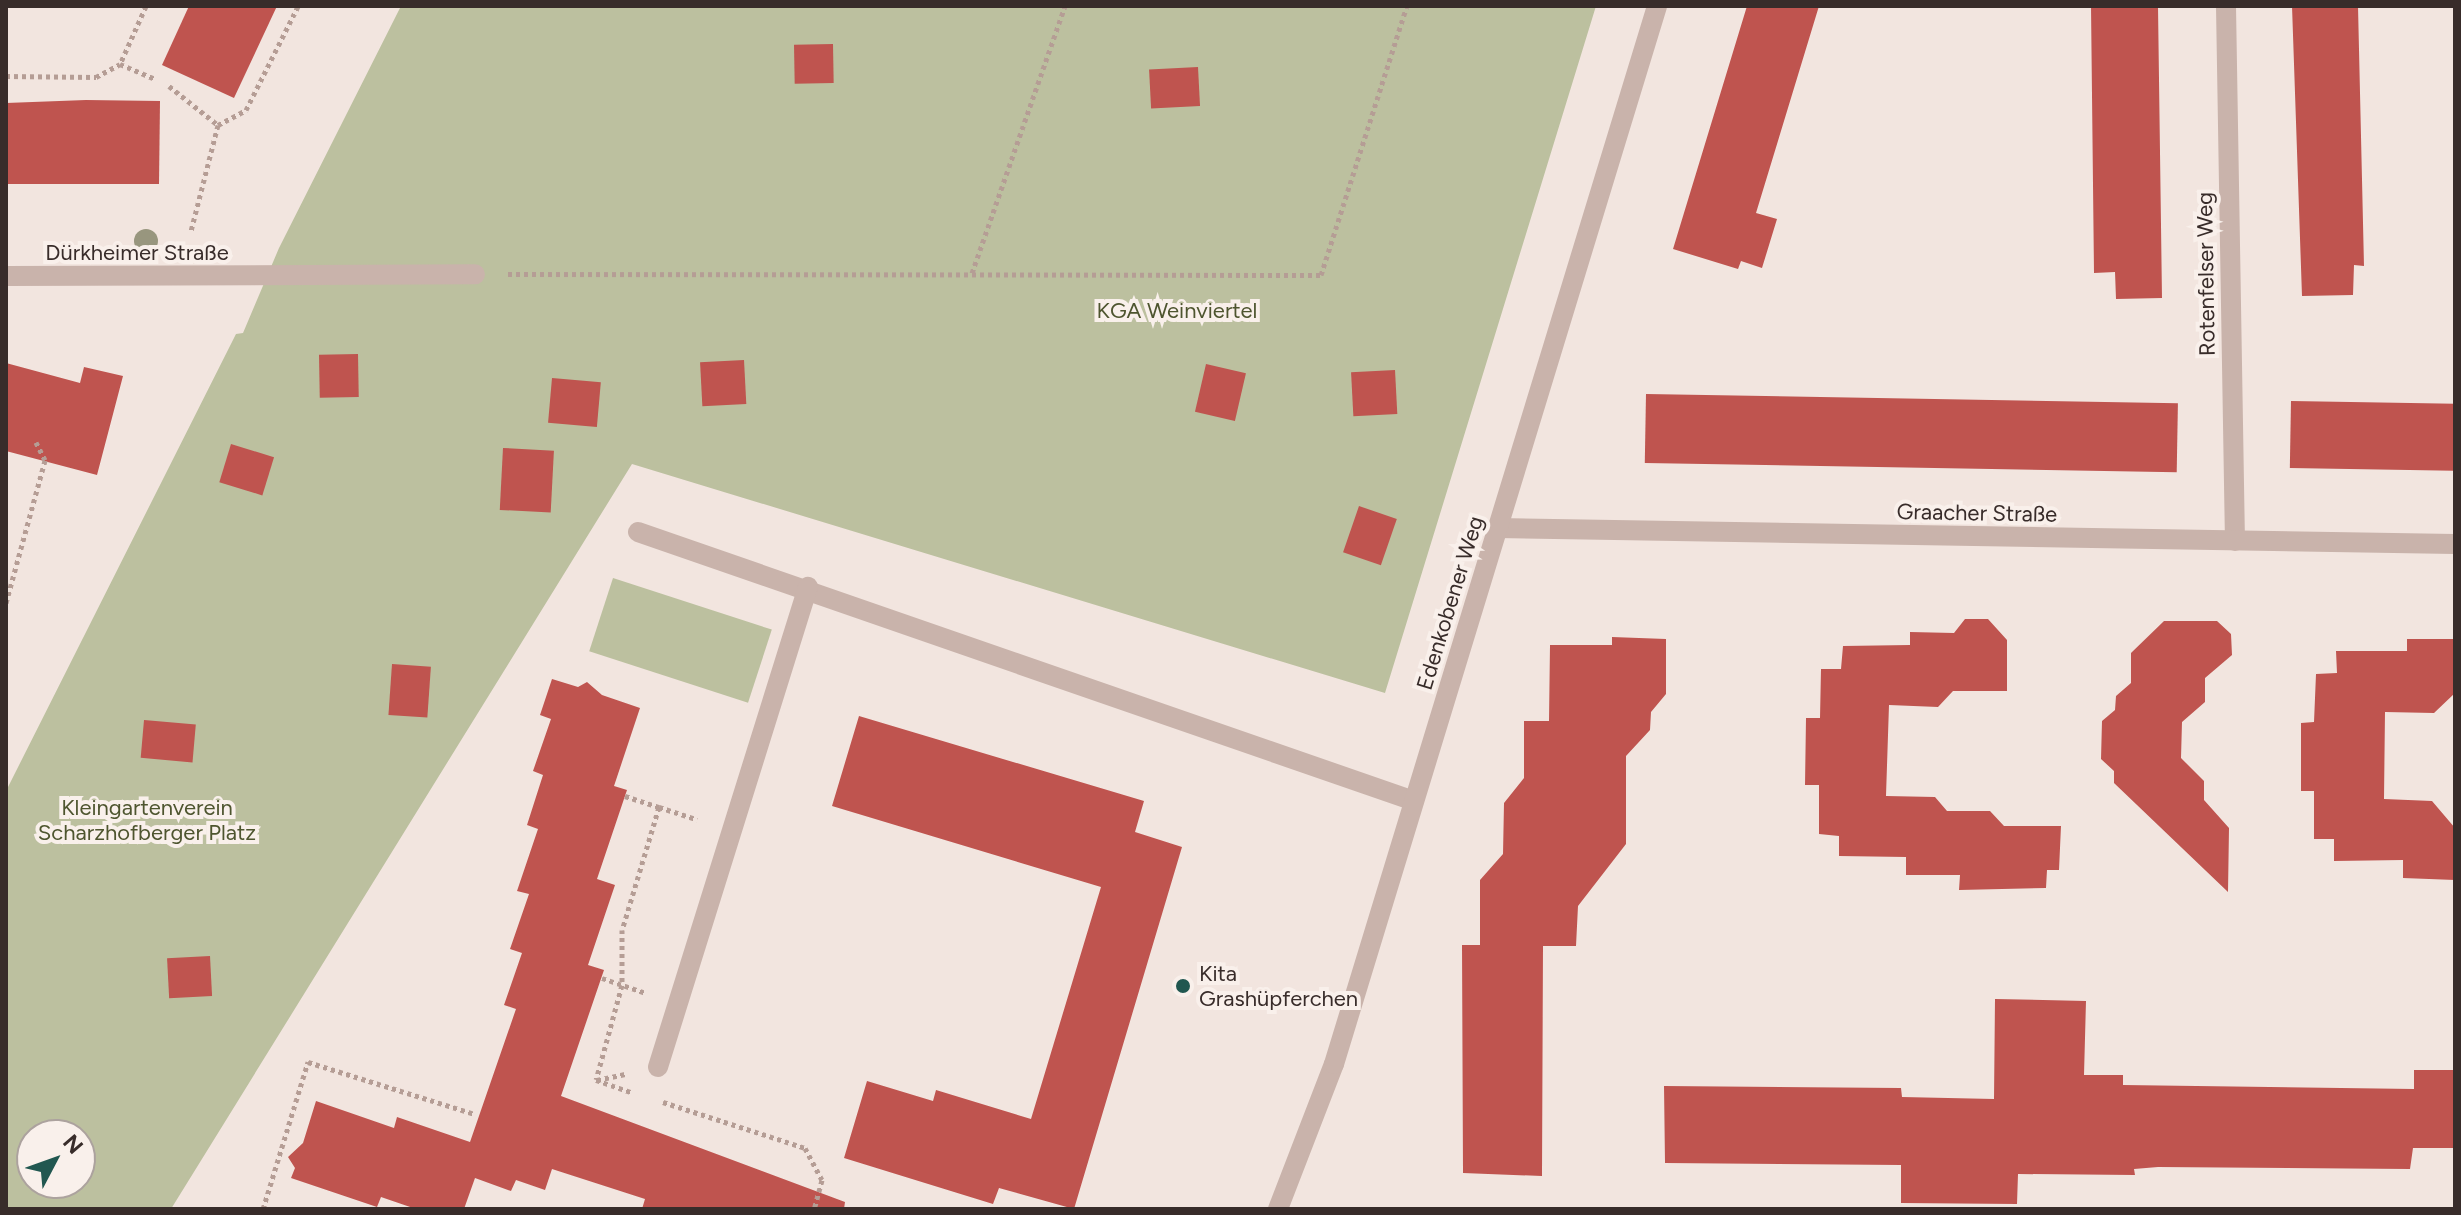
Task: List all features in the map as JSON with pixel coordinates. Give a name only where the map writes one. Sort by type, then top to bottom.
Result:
[{"type":"street","name":"Edenkobener Weg","points":[[1278,1209],[1334,1064],[1657,6]]},
{"type":"street","name":"Rotenfelser Weg","points":[[2226,6],[2235,541]]},
{"type":"street","name":"Dürkheimer Straße","points":[[6,276],[475,274]]},
{"type":"street","name":"Graacher Straße","points":[[1497,528],[2455,544]]},
{"type":"street","points":[[638,532],[808,587],[1297,764],[1414,801]]},
{"type":"street","points":[[658,1067],[808,587]]},
{"type":"path","points":[[6,76],[96,77],[120,64],[146,6]]},
{"type":"path","points":[[191,231],[218,125],[246,110],[298,6]]},
{"type":"path","points":[[972,274],[1065,6]]},
{"type":"path","points":[[475,274],[1321,275],[1407,6]]},
{"type":"path","points":[[120,64],[155,79]]},
{"type":"path","points":[[169,86],[218,125]]},
{"type":"path","points":[[6,603],[45,460],[36,442]]},
{"type":"path","points":[[602,978],[678,1004]]},
{"type":"path","points":[[263,1209],[308,1062],[475,1114]]},
{"type":"green space","name":"KGA Weinviertel","points":[[401,6],[1596,6],[1385,693],[632,464],[171,1209],[6,1209],[6,791],[236,334],[243,333],[279,248]]},
{"type":"green space","points":[[613,578],[772,630],[748,703],[589,651]]},
{"type":"building","points":[[189,6],[277,6],[234,98],[162,65]]},
{"type":"building","points":[[1747,6],[1819,6],[1756,213],[1777,219],[1762,268],[1741,261],[1738,269],[1673,249]]},
{"type":"building","points":[[2091,6],[2158,6],[2162,298],[2116,299],[2115,272],[2094,273]]},
{"type":"building","points":[[2292,6],[2358,6],[2364,266],[2354,265],[2353,295],[2302,296]]},
{"type":"building","points":[[833,44],[834,83],[795,84],[794,45]]},
{"type":"building","points":[[1198,67],[1200,106],[1151,109],[1149,70]]},
{"type":"building","points":[[160,101],[159,184],[6,184],[6,103]]},
{"type":"building","points":[[358,354],[359,397],[320,398],[319,355]]},
{"type":"building","points":[[744,360],[746,404],[702,406],[700,362]]},
{"type":"building","points":[[6,363],[80,383],[84,367],[123,376],[97,475],[6,451]]},
{"type":"building","points":[[1206,364],[1246,373],[1235,421],[1195,412]]},
{"type":"building","points":[[1395,370],[1397,414],[1353,416],[1351,372]]},
{"type":"building","points":[[552,378],[601,382],[597,427],[548,423]]},
{"type":"building","points":[[1646,394],[2178,403],[2177,472],[1645,463]]},
{"type":"building","points":[[2291,401],[2455,404],[2454,471],[2290,468]]},
{"type":"building","points":[[231,444],[274,457],[262,495],[219,482]]},
{"type":"building","points":[[503,448],[554,451],[551,513],[500,510]]},
{"type":"building","points":[[1359,506],[1397,519],[1381,565],[1343,552]]},
{"type":"building","points":[[1965,619],[1988,619],[2007,640],[2007,691],[1953,691],[1938,707],[1889,705],[1886,796],[1935,797],[1947,811],[1990,811],[2004,826],[2061,826],[2059,870],[2047,870],[2046,888],[1959,890],[1960,875],[1906,875],[1906,857],[1839,856],[1839,836],[1819,834],[1819,785],[1805,785],[1806,718],[1820,718],[1821,669],[1841,669],[1843,646],[1910,645],[1910,632],[1954,633]]},
{"type":"building","points":[[2164,621],[2217,621],[2231,634],[2232,655],[2205,678],[2205,702],[2182,722],[2181,758],[2204,781],[2204,800],[2229,828],[2228,892],[2114,783],[2114,771],[2101,759],[2102,721],[2115,710],[2116,696],[2131,683],[2131,653]]},
{"type":"building","points":[[1612,637],[1666,639],[1666,694],[1651,712],[1650,730],[1626,756],[1626,844],[1578,906],[1576,946],[1543,946],[1542,1176],[1463,1173],[1462,945],[1480,945],[1480,880],[1503,854],[1504,803],[1524,778],[1524,721],[1549,721],[1550,645],[1612,645]]},
{"type":"building","points":[[2407,639],[2455,639],[2455,693],[2434,713],[2385,712],[2384,799],[2432,801],[2455,828],[2455,880],[2403,878],[2403,860],[2334,861],[2334,839],[2314,839],[2314,791],[2301,791],[2301,723],[2314,722],[2316,674],[2337,673],[2336,651],[2407,651]]},
{"type":"building","points":[[392,664],[431,667],[427,718],[388,715]]},
{"type":"building","points":[[552,679],[578,687],[587,682],[602,695],[640,708],[614,786],[627,790],[597,879],[615,885],[588,965],[604,970],[561,1096],[845,1202],[844,1209],[642,1209],[645,1199],[552,1169],[545,1190],[516,1180],[511,1191],[475,1178],[464,1209],[416,1209],[381,1197],[377,1207],[291,1178],[295,1168],[288,1157],[303,1143],[316,1101],[394,1128],[397,1117],[470,1142],[516,1009],[504,1005],[522,953],[510,949],[529,894],[517,891],[538,829],[527,825],[543,775],[533,771],[551,719],[540,715]]},
{"type":"building","points":[[859,716],[1144,801],[1135,832],[1182,847],[1074,1209],[999,1188],[993,1204],[844,1158],[867,1081],[933,1101],[936,1090],[1031,1119],[1101,887],[832,806]]},
{"type":"building","points":[[144,720],[196,725],[192,762],[141,758]]},
{"type":"building","points":[[210,956],[212,996],[169,998],[167,958]]},
{"type":"building","points":[[1995,999],[2086,1001],[2084,1075],[2123,1075],[2123,1085],[2414,1089],[2414,1070],[2455,1070],[2455,1148],[2413,1148],[2410,1169],[2158,1167],[2134,1169],[2135,1175],[2018,1174],[2017,1204],[1901,1203],[1901,1165],[1665,1163],[1664,1086],[1901,1088],[1902,1097],[1994,1099]]},
{"type":"place","name":"Kita Grashüpferchen","points":[[1183,986]]},
{"type":"park label","name":"Kleingartenverein Scharzhofberger Platz","points":[[147,820]]}]
